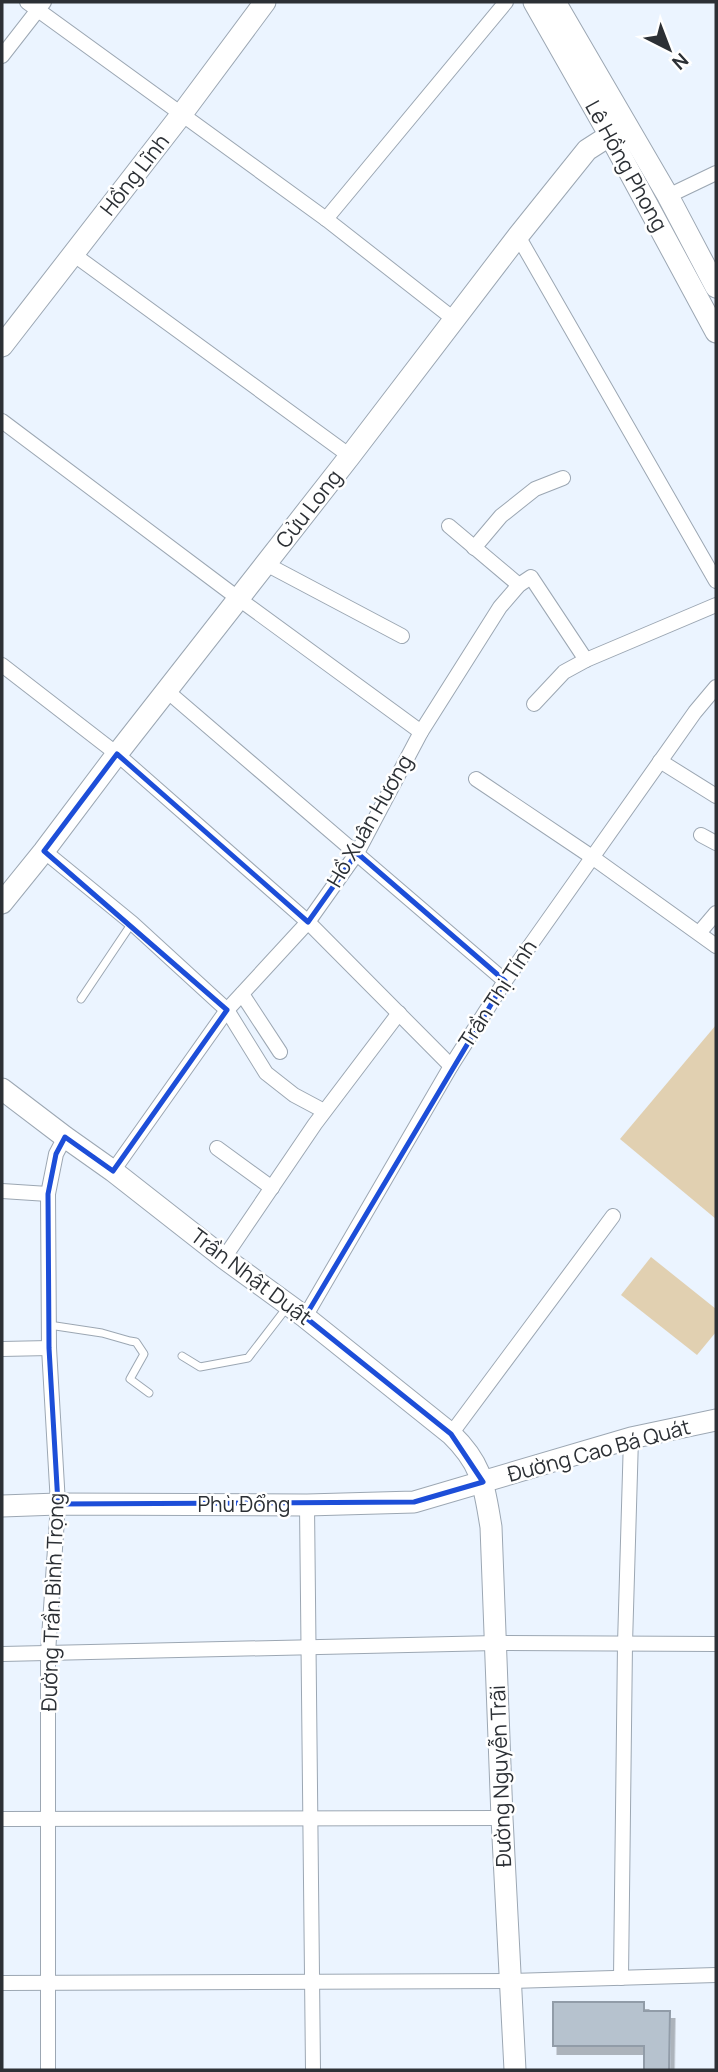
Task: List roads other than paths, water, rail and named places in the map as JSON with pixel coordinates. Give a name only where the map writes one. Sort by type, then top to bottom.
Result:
[{"type":"street","name":"Hồng Lĩnh","points":[[2,346],[265,2]]},
{"type":"street","points":[[326,219],[506,2]]},
{"type":"street","name":"Lê Hồng Phong","points":[[534,2],[618,129],[668,196],[713,273]]},
{"type":"street","name":"Lê Hồng Phong","points":[[555,2],[716,332]]},
{"type":"street","points":[[2,56],[36,5],[181,115],[326,219],[455,320]]},
{"type":"street","name":"Cửu Long","points":[[2,903],[518,236],[587,150],[618,129]]},
{"type":"street","points":[[668,196],[716,173]]},
{"type":"street","points":[[518,236],[716,581]]},
{"type":"street","points":[[73,254],[350,456]]},
{"type":"street","points":[[2,421],[421,732]]},
{"type":"street","points":[[474,548],[501,516],[536,489],[563,478]]},
{"type":"street","points":[[449,527],[519,585],[531,577],[586,660]]},
{"type":"street","points":[[266,564],[402,636]]},
{"type":"street","name":"Hồ Xuân Hương","points":[[113,1171],[227,1010],[308,922],[357,853],[421,732],[500,607],[519,585]]},
{"type":"street","points":[[534,704],[564,672],[586,660],[716,605]]},
{"type":"street","points":[[2,665],[117,754],[308,922],[451,1066]]},
{"type":"street","name":"Trần Thị Tính","points":[[297,1311],[505,981],[695,712],[716,687]]},
{"type":"street","points":[[167,691],[505,981]]},
{"type":"street","points":[[660,761],[716,795]]},
{"type":"street","points":[[476,779],[592,857],[716,946]]},
{"type":"street","points":[[701,835],[716,843]]},
{"type":"street","points":[[44,850],[132,923],[227,1010],[266,1073],[294,1095],[324,1111]]},
{"type":"street","points":[[699,933],[716,913]]},
{"type":"street","points":[[242,993],[280,1052]]},
{"type":"street","points":[[224,1258],[324,1111],[399,1013]]},
{"type":"street","name":"Trần Nhật Duật","points":[[2,1089],[297,1311],[451,1434],[470,1455],[483,1482]]},
{"type":"street","name":"Đường Trần Bình Trọng","points":[[48,2070],[48,1653],[58,1504],[48,1348],[48,1194],[56,1154],[65,1137]]},
{"type":"street","points":[[217,1148],[272,1188]]},
{"type":"street","points":[[2,1191],[48,1194]]},
{"type":"street","points":[[451,1434],[613,1216]]},
{"type":"street","points":[[2,1349],[48,1348]]},
{"type":"street","name":"Đường Cao Bá Quát","points":[[483,1482],[631,1438],[716,1420]]},
{"type":"street","points":[[621,1978],[625,1644],[631,1438]]},
{"type":"street","name":"Phù Đổng","points":[[2,1506],[414,1502],[483,1482]]},
{"type":"street","name":"Đường Nguyễn Trãi","points":[[483,1482],[491,1527],[515,2070]]},
{"type":"street","points":[[307,1505],[313,2070]]},
{"type":"street","points":[[2,1654],[496,1643],[716,1644]]},
{"type":"street","points":[[2,1819],[502,1818]]},
{"type":"street","points":[[2,1983],[511,1981],[716,1975]]},
{"type":"lane","points":[[82,999],[132,923]]},
{"type":"lane","points":[[182,1356],[200,1367],[248,1358],[297,1311]]},
{"type":"lane","points":[[48,1325],[102,1333],[136,1342],[144,1354],[130,1379],[149,1393]]}]
